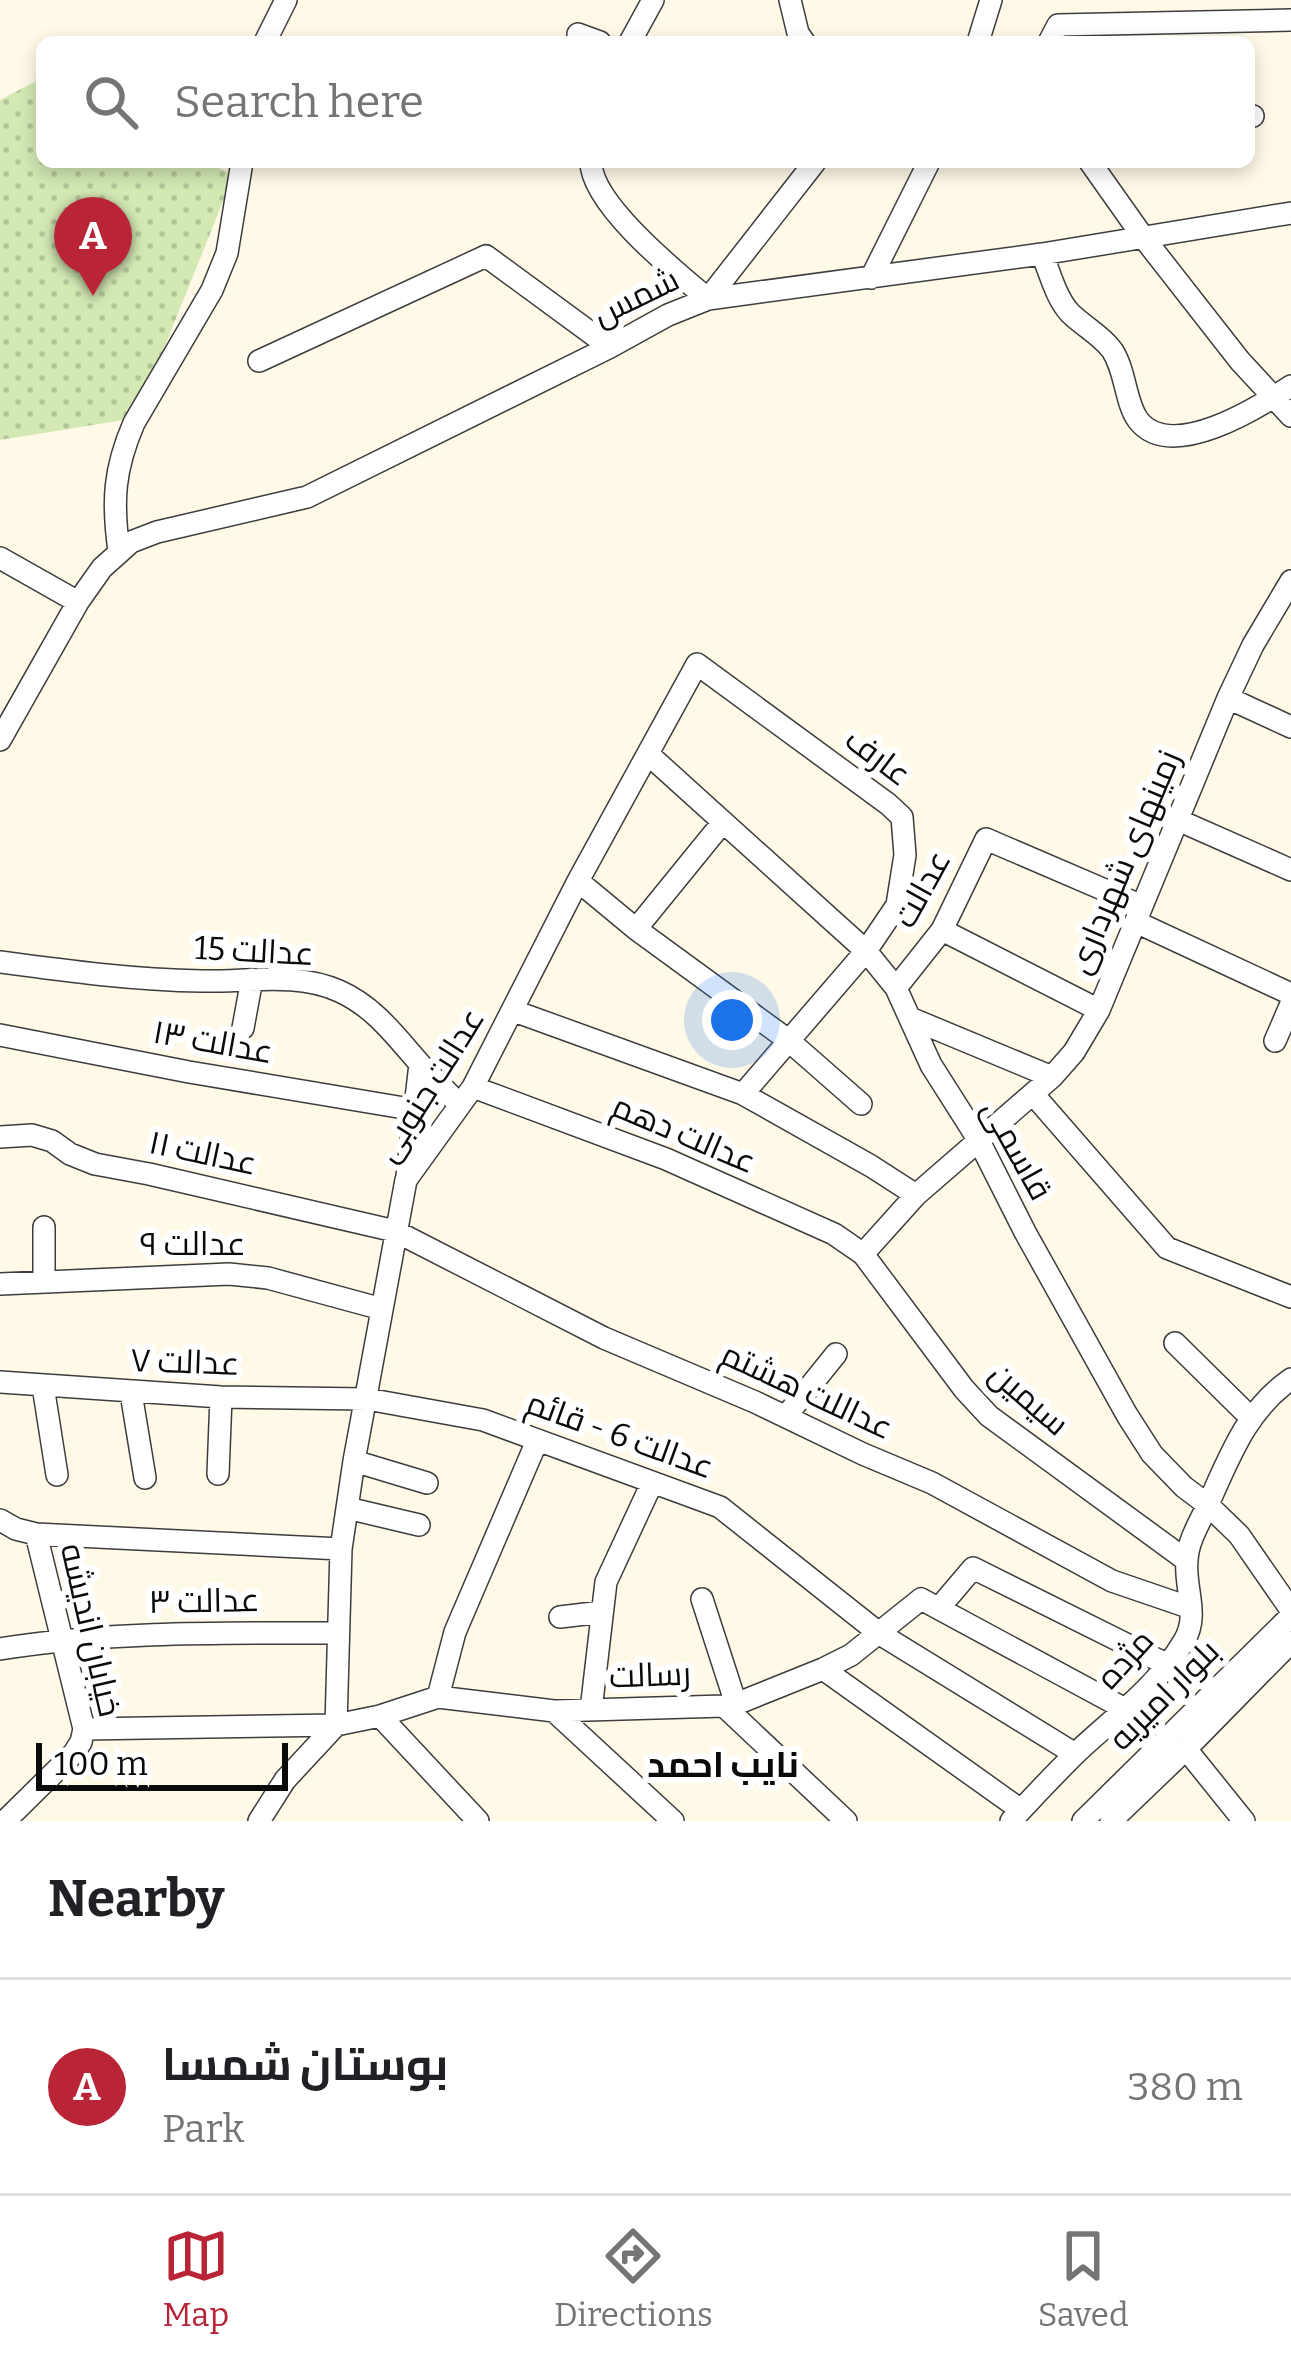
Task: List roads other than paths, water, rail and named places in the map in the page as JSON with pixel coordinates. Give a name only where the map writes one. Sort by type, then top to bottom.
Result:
[{"type":"street","points":[[268,36],[286,0]]},
{"type":"street","points":[[790,0],[802,36]]},
{"type":"street","points":[[980,36],[991,0]]},
{"type":"street","points":[[633,36],[648,2]]},
{"type":"street","points":[[1052,36],[1058,25],[1291,20]]},
{"type":"street","points":[[578,34],[584,36]]},
{"type":"street","points":[[0,740],[78,602],[118,550],[113,501],[125,444],[212,290],[227,253],[241,168]]},
{"type":"street","points":[[592,168],[618,213],[651,252],[708,299],[810,168]]},
{"type":"street","points":[[871,278],[926,168]]},
{"type":"street","points":[[1094,168],[1240,361],[1282,391],[1291,416]]},
{"type":"street","name":"شمس","points":[[118,550],[157,532],[307,497],[668,314],[708,299],[1042,254],[1291,213]]},
{"type":"street","points":[[1042,254],[1067,310],[1111,349],[1137,418],[1149,430],[1169,435],[1199,433],[1282,391]]},
{"type":"street","points":[[259,361],[486,256],[610,347]]},
{"type":"street","points":[[0,558],[78,602]]},
{"type":"street","name":"زمینهای شهرداری","points":[[863,1254],[916,1195],[1052,1077],[1074,1052],[1099,1010],[1228,698],[1253,645],[1289,589]]},
{"type":"street","name":"عدالت جنوبی","points":[[336,1725],[346,1508],[406,1180],[466,1096],[514,1011],[578,881],[697,664]]},
{"type":"street","name":"عارف","points":[[697,664],[902,817],[905,855],[897,905],[866,951]]},
{"type":"street","points":[[1228,698],[1291,728]]},
{"type":"street","name":"قاسمی","points":[[648,754],[866,951],[896,988],[931,1065],[978,1139],[1127,1415],[1152,1454],[1239,1534],[1291,1613]]},
{"type":"street","points":[[1178,820],[1291,870]]},
{"type":"street","points":[[636,929],[723,822]]},
{"type":"street","name":"عدالت","points":[[896,988],[942,930],[986,839],[1139,914]]},
{"type":"street","points":[[578,881],[788,1040],[861,1104]]},
{"type":"street","points":[[1139,914],[1291,994]]},
{"type":"street","points":[[942,930],[1099,1010]]},
{"type":"street","points":[[742,1094],[866,951]]},
{"type":"street","name":"عدالت 15","points":[[0,962],[104,976],[309,982],[337,990],[384,1022],[420,1064],[466,1096]]},
{"type":"street","points":[[243,1028],[252,979]]},
{"type":"street","points":[[1274,1041],[1291,1004]]},
{"type":"street","points":[[514,1011],[742,1094],[916,1195]]},
{"type":"street","points":[[910,1018],[1052,1077]]},
{"type":"street","name":"عدالت ۱۳","points":[[0,1035],[416,1110]]},
{"type":"street","points":[[406,1180],[420,1064]]},
{"type":"street","points":[[1033,1094],[1167,1248],[1291,1297]]},
{"type":"street","name":"عدالت دهم","points":[[466,1096],[666,1159],[834,1234],[863,1254]]},
{"type":"street","name":"عدالت ۱۱","points":[[0,1137],[32,1135],[94,1165],[395,1231]]},
{"type":"street","points":[[44,1227],[44,1282]]},
{"type":"street","name":"عداللت هشتم","points":[[395,1231],[604,1338],[932,1483],[1112,1580],[1192,1608]]},
{"type":"street","name":"سیمین","points":[[863,1254],[988,1416],[1186,1561]]},
{"type":"street","name":"عدالت ۹","points":[[0,1283],[248,1275],[382,1309]]},
{"type":"street","points":[[1174,1343],[1250,1418]]},
{"type":"street","points":[[786,1416],[836,1354]]},
{"type":"street","name":"عدالت ۷","points":[[0,1382],[131,1393],[367,1400]]},
{"type":"street","points":[[43,1386],[57,1475]]},
{"type":"street","name":"مژده","points":[[1016,1815],[1168,1665],[1189,1633],[1192,1608],[1186,1561],[1198,1524],[1250,1418],[1287,1388]]},
{"type":"street","points":[[131,1393],[146,1478]]},
{"type":"street","points":[[218,1474],[221,1397]]},
{"type":"street","name":"عدالت 6 - قائم","points":[[367,1400],[483,1420],[720,1507],[880,1634],[1075,1754]]},
{"type":"street","points":[[438,1697],[455,1632],[537,1441]]},
{"type":"street","points":[[354,1461],[427,1483]]},
{"type":"street","points":[[591,1710],[606,1582],[652,1483]]},
{"type":"street","points":[[346,1508],[419,1525]]},
{"type":"street","name":"خیابان اندیشه","points":[[0,1520],[36,1534],[84,1729],[74,1753],[5,1821]]},
{"type":"street","points":[[36,1534],[341,1549]]},
{"type":"street","points":[[1125,1709],[939,1607],[973,1568],[1168,1665]]},
{"type":"street","points":[[702,1599],[730,1705],[847,1821]]},
{"type":"street","name":"رسالت","points":[[84,1729],[336,1725],[438,1697],[554,1711],[730,1705],[824,1669],[862,1648],[922,1599],[939,1607]]},
{"type":"street","points":[[560,1617],[602,1612]]},
{"type":"street","name":"بلوار امیریه","points":[[1083,1821],[1291,1613]]},
{"type":"street","name":"عدالت ۳","points":[[0,1649],[61,1639],[170,1633],[338,1633]]},
{"type":"street","name":"بلوار امیریه","points":[[1111,1821],[1291,1642]]},
{"type":"street","points":[[824,1669],[1016,1815]]},
{"type":"street","points":[[554,1711],[673,1821]]},
{"type":"street","points":[[380,1716],[478,1821]]},
{"type":"street","points":[[259,1821],[285,1780],[336,1725]]},
{"type":"street","points":[[1186,1749],[1242,1820]]},
{"type":"place","name":"بوستان شمسا","points":[[93,296]]},
{"type":"district","name":"نایب احمد","points":[[723,1765]]}]
